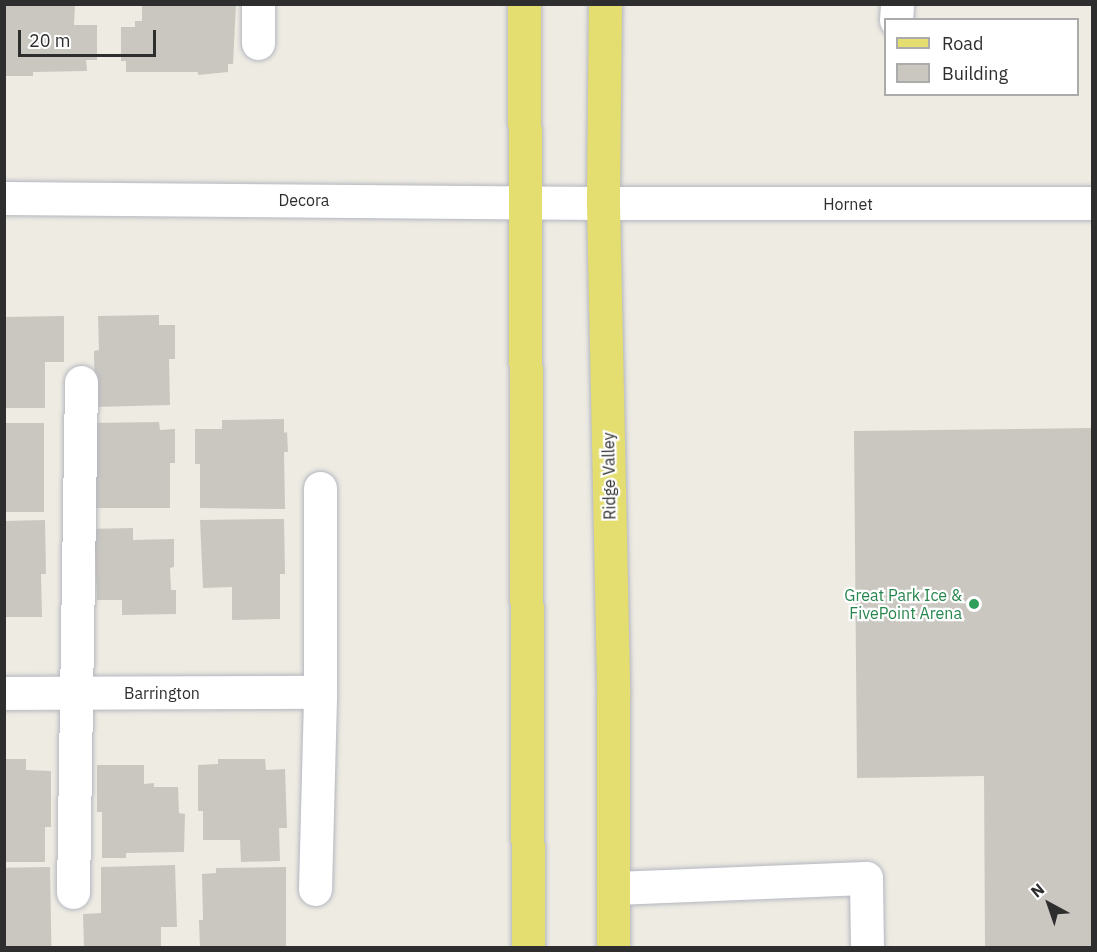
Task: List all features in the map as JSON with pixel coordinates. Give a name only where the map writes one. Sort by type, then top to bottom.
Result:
[{"type":"main road","points":[[524,4],[528,948]]},
{"type":"main road","name":"Ridge Valley","points":[[605,4],[603,203],[613,697],[614,948]]},
{"type":"street","points":[[258,4],[258,43]]},
{"type":"street","name":"Decora","points":[[4,198],[603,203]]},
{"type":"street","name":"Hornet","points":[[603,203],[1092,203]]},
{"type":"street","points":[[73,892],[81,382]]},
{"type":"street","points":[[315,889],[320,692],[320,488]]},
{"type":"street","name":"Barrington","points":[[4,693],[320,692]]},
{"type":"street","points":[[613,888],[866,878],[867,948]]},
{"type":"building","points":[[5,4],[75,4],[74,25],[97,25],[97,60],[86,60],[87,71],[33,72],[33,76],[5,76]]},
{"type":"building","points":[[142,4],[236,4],[233,64],[228,64],[228,72],[198,75],[198,72],[126,72],[126,61],[121,61],[121,27],[135,27],[135,21],[142,21]]},
{"type":"building","points":[[159,315],[159,325],[175,325],[175,359],[169,359],[170,405],[95,407],[94,351],[99,350],[98,316]]},
{"type":"building","points":[[64,316],[64,362],[45,362],[45,408],[4,408],[4,317]]},
{"type":"building","points":[[284,419],[288,452],[284,452],[285,509],[200,508],[200,464],[195,464],[195,429],[222,429],[222,420]]},
{"type":"building","points":[[159,422],[160,430],[175,429],[175,463],[170,463],[170,508],[93,508],[93,423]]},
{"type":"building","points":[[4,423],[44,423],[44,512],[4,512]]},
{"type":"building","name":"Great Park Ice & FivePoint Arena","points":[[1092,428],[1092,948],[985,948],[984,776],[857,778],[854,431]]},
{"type":"building","points":[[284,519],[285,574],[280,574],[280,619],[232,620],[232,587],[203,588],[200,520]]},
{"type":"building","points":[[45,520],[46,574],[41,574],[42,617],[4,617],[4,521]]},
{"type":"building","points":[[133,528],[133,540],[174,539],[174,567],[170,568],[171,590],[176,590],[176,614],[122,615],[122,600],[97,600],[95,553],[88,553],[88,529]]},
{"type":"building","points":[[4,759],[26,759],[26,770],[51,771],[51,827],[45,827],[45,862],[4,862]]},
{"type":"building","points":[[218,759],[265,759],[266,770],[285,769],[287,828],[279,828],[280,861],[241,862],[240,840],[203,840],[203,811],[198,811],[198,765],[218,764]]},
{"type":"building","points":[[97,765],[144,765],[144,784],[154,783],[154,787],[178,787],[179,813],[185,814],[184,852],[126,853],[126,858],[102,858],[102,812],[97,812]]},
{"type":"building","points":[[175,865],[177,927],[161,927],[161,948],[84,948],[83,914],[101,913],[101,867]]},
{"type":"building","points":[[50,867],[51,948],[5,948],[4,868]]},
{"type":"building","points":[[286,867],[286,948],[200,948],[199,920],[203,920],[202,874],[216,873],[216,868]]},
{"type":"place","name":"Great Park Ice & FivePoint Arena","points":[[974,604]]}]
